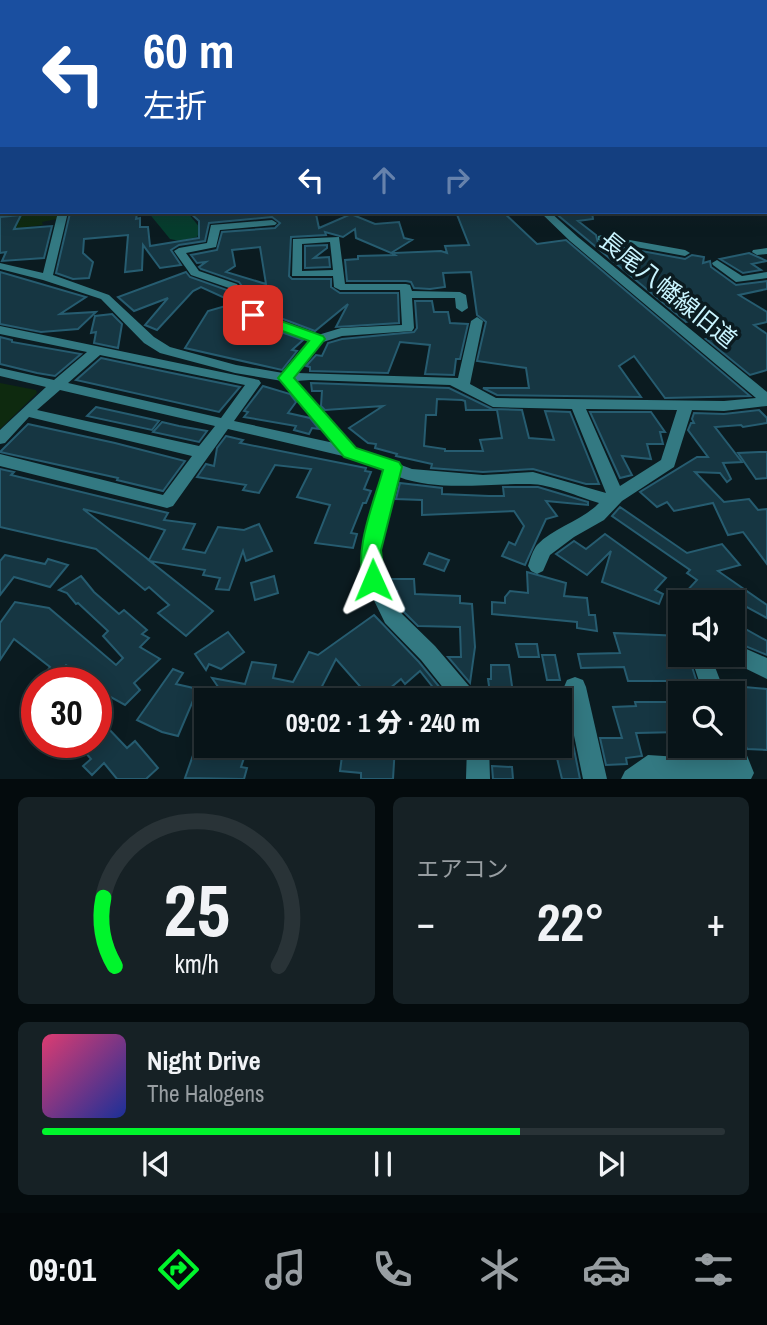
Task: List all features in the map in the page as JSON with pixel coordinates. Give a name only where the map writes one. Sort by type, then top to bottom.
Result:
[{"type":"street","points":[[47,277],[63,214]]},
{"type":"street","points":[[238,214],[243,220],[243,225]]},
{"type":"street","name":"長尾八幡線旧道","points":[[547,214],[580,245],[767,400]]},
{"type":"street","points":[[272,223],[215,227],[212,245],[179,251],[195,273],[233,286],[253,315],[318,339]]},
{"type":"street","points":[[580,245],[604,235],[685,253]]},
{"type":"street","points":[[286,378],[318,339],[341,332],[408,328],[407,287],[340,287],[339,274],[335,239],[297,240],[296,274],[339,274]]},
{"type":"street","points":[[717,264],[740,280],[767,275]]},
{"type":"street","points":[[0,266],[47,277],[104,297],[149,340],[164,350],[235,369],[286,378],[322,376],[453,381],[493,402],[724,406],[767,400]]},
{"type":"street","points":[[407,294],[460,295],[462,308]]},
{"type":"street","points":[[463,384],[477,321]]},
{"type":"street","points":[[0,330],[254,383],[167,502],[0,460]]},
{"type":"street","points":[[0,439],[26,412],[99,349]]},
{"type":"street","points":[[0,372],[350,452],[411,475],[483,481],[533,478],[615,499]]},
{"type":"street","points":[[286,378],[350,452]]},
{"type":"street","points":[[577,405],[615,499]]},
{"type":"street","points":[[537,566],[543,551],[568,532],[598,515],[615,499],[668,463],[686,406]]},
{"type":"street","points":[[26,412],[204,453]]},
{"type":"street","points":[[393,467],[371,550],[373,580],[392,617],[428,653],[457,688]]},
{"type":"street","points":[[745,658],[767,669]]},
{"type":"street","points":[[575,687],[595,779]]},
{"type":"street","points":[[478,758],[478,779]]},
{"type":"street","points":[[633,779],[649,767],[742,773],[736,758]]},
{"type":"shaded area","points":[[1,214],[58,214],[57,219],[42,222],[43,225],[0,230]]},
{"type":"shaded area","points":[[150,214],[189,214],[201,229],[197,237],[180,241],[170,239]]},
{"type":"shaded area","points":[[0,383],[36,390],[37,393],[0,429]]},
{"type":"building","points":[[70,214],[137,214],[140,227],[148,227],[150,246],[199,238],[199,221],[191,214],[316,214],[319,228],[351,214],[375,224],[399,222],[404,238],[412,240],[391,253],[356,238],[355,229],[343,237],[325,232],[326,235],[291,237],[289,276],[292,279],[331,279],[331,287],[340,293],[398,293],[399,323],[336,327],[348,304],[315,331],[259,310],[239,282],[201,269],[199,267],[206,262],[197,263],[191,255],[217,250],[222,232],[275,228],[280,223],[272,217],[209,223],[205,241],[179,245],[171,250],[181,265],[160,268],[143,245],[142,270],[125,272],[128,235],[84,239],[83,253],[93,262],[89,278],[73,279],[56,273]],"holes":[[[260,247],[266,284],[226,272],[235,266],[232,250]]]},
{"type":"building","points":[[457,214],[505,214],[537,244],[566,240],[750,396],[665,398],[634,356],[619,366],[641,397],[497,395],[483,388],[529,388],[526,368],[477,361],[486,322],[477,315],[471,272],[443,273],[445,287],[430,289],[414,288],[411,282],[406,281],[347,281],[345,260],[358,259],[358,256],[441,251],[447,253],[445,246],[469,245]]},
{"type":"building","points":[[556,214],[592,214],[593,219],[578,221],[596,235],[598,243],[685,259],[692,255],[704,257],[703,263],[710,261],[711,267],[736,285],[767,281],[767,289],[739,295],[767,312],[767,322],[754,325],[767,334],[767,370],[750,375],[706,339],[723,335],[701,318],[686,322]]},
{"type":"building","points":[[21,215],[14,229],[52,226],[44,258],[2,261],[6,252],[0,253],[0,217]]},
{"type":"building","points":[[327,245],[327,248],[314,258],[329,257],[330,267],[305,268],[305,246]]},
{"type":"building","points":[[749,253],[767,261],[752,264],[761,270],[743,273],[720,259]]},
{"type":"building","points":[[0,272],[86,297],[60,314],[96,312],[78,329],[41,332],[0,324]]},
{"type":"building","points":[[186,272],[190,277],[227,290],[248,320],[303,340],[292,350],[297,351],[282,370],[185,348],[208,311],[236,303],[201,287],[193,291],[157,330],[145,325],[168,298],[134,311],[118,297]]},
{"type":"building","points":[[415,301],[432,301],[434,312],[448,312],[450,323],[468,324],[460,359],[456,359],[454,375],[425,374],[430,345],[400,342],[388,373],[310,371],[310,367],[306,366],[316,355],[322,356],[328,343],[342,339],[414,332],[417,328]]},
{"type":"building","points":[[112,314],[122,324],[118,348],[94,343],[96,332],[91,333],[95,316]]},
{"type":"building","points":[[0,337],[12,342],[81,354],[55,376],[37,373],[0,364]]},
{"type":"building","points":[[101,358],[240,387],[219,412],[76,380]]},
{"type":"building","points":[[311,383],[449,388],[492,409],[522,410],[529,438],[554,440],[545,411],[570,412],[599,484],[586,484],[533,469],[483,472],[431,468],[432,464],[375,448],[376,444],[368,443],[349,428],[383,406],[325,410],[321,406],[322,391],[312,391]],"holes":[[[437,399],[465,401],[466,410],[497,410],[502,438],[480,440],[483,451],[445,451],[424,446],[426,415],[436,415]]]},
{"type":"building","points":[[263,386],[290,394],[296,402],[288,413],[310,418],[319,429],[312,428],[309,434],[294,430],[296,426],[244,417],[248,412],[244,411]]},
{"type":"building","points":[[96,407],[159,421],[152,430],[87,416]]},
{"type":"building","points":[[759,410],[767,418],[767,423],[743,427],[715,427],[742,462],[723,463],[731,479],[727,482],[720,473],[695,472],[724,502],[749,499],[758,510],[767,509],[767,564],[743,532],[728,535],[713,503],[674,511],[667,502],[657,507],[640,492],[697,457],[708,457],[688,430],[691,423],[694,423],[694,413],[724,414]]},
{"type":"building","points":[[590,412],[651,412],[665,432],[660,432],[663,444],[647,444],[651,459],[622,456],[632,475],[620,478]]},
{"type":"building","points":[[162,422],[207,431],[199,442],[153,432]]},
{"type":"building","points":[[28,424],[185,461],[163,491],[117,480],[118,478],[0,452]]},
{"type":"building","points":[[226,436],[243,440],[240,443],[366,468],[365,471],[371,472],[364,489],[371,491],[351,533],[357,534],[353,548],[315,543],[330,505],[297,497],[311,469],[275,465],[259,493],[243,490],[246,485],[197,477],[206,464],[214,466],[217,448]]},
{"type":"building","points":[[767,452],[767,478],[756,479],[738,453]]},
{"type":"building","points":[[0,469],[14,472],[11,475],[168,513],[164,520],[195,524],[183,549],[205,553],[218,527],[244,530],[259,524],[272,551],[246,561],[243,551],[229,590],[216,589],[220,578],[203,575],[205,570],[150,561],[213,611],[186,636],[158,613],[169,605],[149,587],[145,590],[96,549],[0,527]],"holes":[[[83,509],[165,530],[149,560]]]},
{"type":"building","points":[[400,483],[442,488],[442,494],[489,496],[504,496],[503,487],[538,487],[588,502],[588,505],[546,501],[557,516],[546,519],[525,565],[502,556],[509,542],[515,545],[524,526],[514,511],[422,515],[422,500],[396,499]]},
{"type":"building","points":[[620,507],[687,553],[722,544],[740,565],[718,571],[767,605],[767,618],[745,606],[745,590],[688,590],[697,580],[687,573],[690,570],[612,516]]},
{"type":"building","points":[[605,534],[666,578],[655,590],[663,594],[659,604],[602,582],[611,551],[587,575],[556,554],[574,541],[586,549]]},
{"type":"building","points":[[429,553],[449,560],[444,571],[424,564]]},
{"type":"building","points":[[5,555],[45,564],[48,559],[68,565],[50,587],[14,577],[0,595],[0,561]]},
{"type":"building","points":[[527,572],[566,583],[564,596],[587,598],[589,615],[595,615],[597,631],[577,628],[577,622],[492,614],[492,602],[505,603],[505,597],[510,591],[528,593]]},
{"type":"building","points":[[81,576],[94,592],[119,614],[124,610],[147,630],[142,634],[149,638],[140,647],[160,659],[134,683],[140,690],[125,705],[112,698],[112,667],[50,667],[14,639],[0,660],[0,623],[15,602],[49,608],[116,665],[123,658],[103,636],[108,631],[67,593],[59,590]]},
{"type":"building","points":[[274,576],[278,593],[255,600],[251,583]]},
{"type":"building","points":[[385,579],[414,579],[415,594],[460,596],[460,603],[472,604],[475,647],[470,683],[448,657],[461,657],[460,627],[418,626],[404,612],[404,608],[400,608],[396,601],[397,591],[391,591]]},
{"type":"building","points":[[374,615],[440,688],[433,688],[420,671],[405,684],[401,679],[390,688],[361,688],[336,659],[321,688],[219,688],[212,678],[245,684],[252,662],[276,665],[273,678],[293,682],[309,652],[318,655]]},
{"type":"building","points":[[745,629],[767,641],[767,655],[745,646]]},
{"type":"building","points":[[228,632],[244,652],[221,669],[209,664],[206,670],[195,654]]},
{"type":"building","points":[[614,633],[668,635],[668,667],[692,667],[696,681],[628,681],[624,667],[581,668],[578,654],[620,653]]},
{"type":"building","points":[[516,644],[537,644],[539,657],[519,657]]},
{"type":"building","points":[[542,655],[555,655],[560,680],[547,680]]},
{"type":"building","points":[[491,665],[509,665],[512,688],[489,688],[488,679],[491,679]]},
{"type":"building","points":[[173,669],[183,673],[176,684],[194,688],[194,698],[178,736],[137,720]]},
{"type":"building","points":[[745,687],[767,689],[767,750],[747,749]]},
{"type":"building","points":[[635,702],[668,702],[668,732],[636,733],[642,756],[626,758],[627,764],[606,765],[600,738],[622,738],[613,707],[636,706]]},
{"type":"building","points":[[112,732],[127,748],[135,741],[158,768],[146,779],[117,779],[104,763],[92,775],[83,766],[91,759],[112,758]]},
{"type":"building","points":[[572,739],[580,779],[562,779],[557,758],[572,758]]},
{"type":"building","points":[[194,752],[194,758],[244,758],[241,767],[247,768],[244,779],[185,778]]},
{"type":"building","points":[[342,758],[394,758],[393,779],[361,779],[361,773],[340,771]]},
{"type":"building","points":[[492,766],[512,767],[513,779],[493,779]]},
{"type":"route","points":[[253,315],[318,339],[286,378],[350,452],[393,467],[371,550],[373,580]]}]
